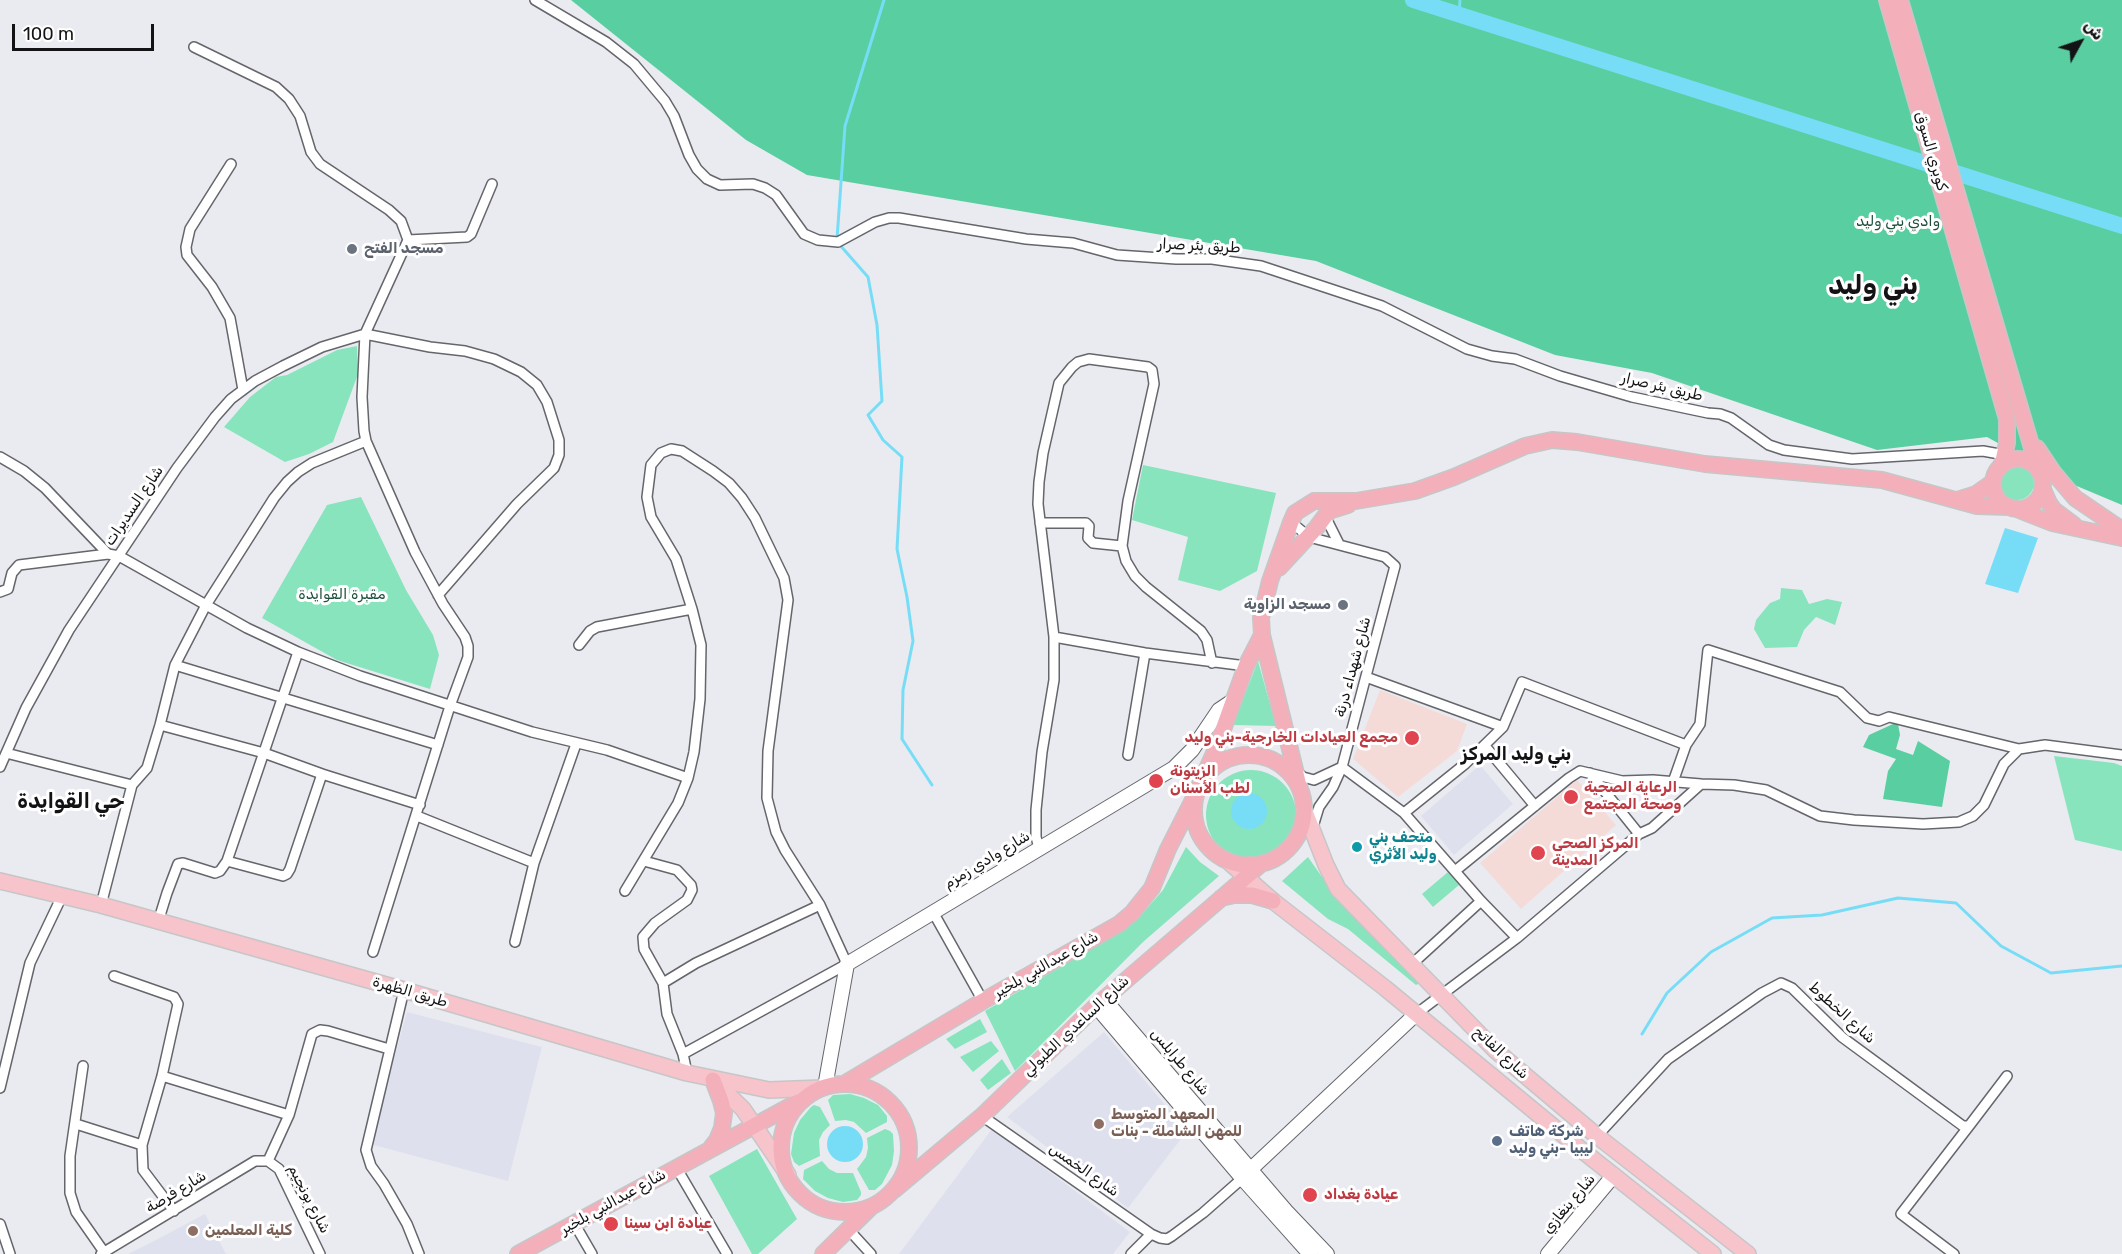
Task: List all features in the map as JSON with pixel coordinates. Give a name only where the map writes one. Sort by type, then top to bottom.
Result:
[{"type":"highway","name":"كوبري السوق","points":[[1887,0],[2011,405]]},
{"type":"highway","name":"كوبري السوق","points":[[1900,0],[1960,200],[2011,405]]},
{"type":"highway","points":[[2011,405],[2006,460],[1995,473],[1993,482],[1997,497],[2011,508],[2039,519],[2122,538]]},
{"type":"highway","points":[[2011,405],[2063,485],[2088,508],[2122,530]]},
{"type":"highway","points":[[2025,426],[2045,495],[2054,510],[2079,528]]},
{"type":"highway","points":[[1262,635],[1246,666],[1216,749],[1195,796],[1194,818],[1198,833],[1207,847],[1230,863],[1244,866],[1262,864],[1278,858],[1292,846],[1301,830],[1304,809],[1262,635],[1261,618],[1270,581],[1291,522],[1295,513],[1300,509],[1318,500],[1356,501],[1438,484],[1525,446],[1552,441],[1577,442],[1705,464],[1882,480],[1988,507],[2022,508],[2036,501],[2041,479],[2028,461],[2006,460]]},
{"type":"highway","points":[[1957,500],[1977,494],[1993,482]]},
{"type":"highway","points":[[1270,581],[1284,561],[1329,511],[1356,501]]},
{"type":"highway","points":[[1203,778],[1226,759],[1247,754],[1258,755],[1277,762],[1286,769],[1299,786]]},
{"type":"highway","name":"شارع عبدالنبي بلخير","points":[[844,1084],[983,1001],[1119,924],[1132,913],[1152,888],[1168,849],[1195,796]]},
{"type":"highway","name":"شارع الساعدي الطبولي","points":[[894,1190],[982,1116],[1100,1002],[1262,864]]},
{"type":"highway","points":[[1221,898],[1252,895],[1273,901]]},
{"type":"highway","points":[[709,1150],[717,1140],[722,1128],[724,1113],[713,1080]]},
{"type":"highway","points":[[844,1084],[873,1090],[884,1097],[901,1117],[909,1142],[909,1155],[901,1180],[894,1190],[866,1209],[853,1212],[826,1209],[803,1196],[788,1175],[783,1162],[783,1134],[787,1121],[804,1099],[824,1088],[844,1084]]},
{"type":"highway","name":"شارع عبدالنبي بلخير","points":[[518,1254],[804,1099]]},
{"type":"highway","points":[[823,1254],[876,1203]]},
{"type":"main road","name":"شارع وادي زمزم","points":[[847,964],[1174,768],[1192,750],[1219,710],[1234,700]]},
{"type":"main road","name":"شارع الفاتح","points":[[1304,809],[1338,889],[1410,965],[1514,1067],[1597,1136],[1748,1254]]},
{"type":"main road","name":"شارع الفاتح","points":[[1230,863],[1273,901],[1713,1254]]},
{"type":"main road","name":"طريق الظهرة","points":[[0,881],[101,905],[404,990],[687,1074],[769,1090],[824,1088]]},
{"type":"main road","points":[[824,1088],[847,964]]},
{"type":"main road","name":"شارع طرابلس","points":[[1100,1002],[1247,1174],[1310,1254]]},
{"type":"main road","points":[[1247,1174],[1416,1014]]},
{"type":"main road","points":[[1498,1083],[1514,1067]]},
{"type":"main road","points":[[713,1080],[736,1101],[788,1175]]},
{"type":"main road","name":"شارع طرابلس","points":[[1247,1174],[1327,1254]]},
{"type":"main road","name":"شارع بنغازي","points":[[1548,1254],[1614,1175]]},
{"type":"street","name":"طريق بئر صرار","points":[[535,0],[606,42],[634,64],[674,116],[693,162],[707,179],[720,184],[753,184],[765,188],[776,195],[804,234],[818,240],[838,242],[875,222],[899,218],[1026,239],[1073,243],[1117,255],[1212,259],[1251,264],[1382,306],[1467,349],[1515,359],[1560,376],[1632,397],[1720,414],[1731,418],[1769,445],[1784,450],[1852,459],[1970,450],[2006,460]]},
{"type":"street","points":[[194,47],[276,87],[289,99],[300,116],[311,152],[320,164],[389,210],[401,221],[408,240],[365,334],[362,397],[366,441],[415,552],[438,595],[460,628],[468,646],[468,657],[450,705],[373,952]]},
{"type":"street","points":[[231,164],[190,229],[186,247],[187,255],[212,287],[230,318],[243,390]]},
{"type":"street","points":[[408,240],[467,237],[471,234],[492,184]]},
{"type":"street","points":[[365,334],[430,347],[465,351],[494,359],[521,372],[537,385],[547,402],[559,440],[559,455],[554,468],[517,504],[438,595]]},
{"type":"street","name":"شارع السديرات","points":[[0,767],[26,708],[57,649],[146,514],[208,426],[231,399],[283,366],[322,347],[365,334]]},
{"type":"street","points":[[1039,848],[1036,837],[1036,810],[1042,752],[1054,680],[1054,637],[1040,523],[1039,482],[1059,382],[1078,362],[1089,359],[1148,367],[1152,370],[1154,384],[1128,501],[1122,546],[1126,561],[1135,576],[1201,631],[1207,640],[1212,663]]},
{"type":"street","points":[[101,905],[132,784],[147,768],[174,665],[206,605],[273,498],[292,477],[312,463],[366,441]]},
{"type":"street","points":[[625,891],[678,803],[688,778],[694,752],[702,667],[701,645],[676,559],[651,517],[647,497],[651,465],[661,453],[671,449],[682,451],[714,471],[742,498],[755,518],[787,589],[788,600],[768,751],[767,798],[776,832],[784,850],[820,905],[847,964],[682,1054]]},
{"type":"street","points":[[0,457],[24,471],[45,488],[108,554]]},
{"type":"street","points":[[1318,500],[1339,544]]},
{"type":"street","points":[[1291,522],[1308,537],[1339,544]]},
{"type":"street","points":[[1040,523],[1086,523],[1089,526],[1088,538],[1093,543],[1122,546]]},
{"type":"street","name":"شارع شهداء درنة","points":[[1312,830],[1319,807],[1333,787],[1342,767],[1395,566],[1385,556],[1339,544]]},
{"type":"street","points":[[0,592],[8,589],[12,573],[19,566],[108,554],[119,556],[247,628],[298,652],[360,676],[532,732],[607,750],[688,778]]},
{"type":"street","points":[[579,645],[590,631],[597,627],[692,609]]},
{"type":"street","points":[[1054,637],[1144,654],[1246,666]]},
{"type":"street","points":[[1673,782],[1686,745],[1700,724],[1708,650],[1840,693],[1866,718],[1879,721],[1889,717],[2019,749],[2045,745],[2122,755]]},
{"type":"street","points":[[158,922],[178,864],[183,863],[215,873],[220,871],[227,861],[298,652]]},
{"type":"street","points":[[1128,755],[1144,654]]},
{"type":"street","points":[[174,665],[438,745]]},
{"type":"street","points":[[1366,677],[1503,727]]},
{"type":"street","points":[[1404,813],[1485,746],[1503,727],[1522,682],[1686,745]]},
{"type":"street","points":[[160,725],[264,753],[420,805]]},
{"type":"street","points":[[515,942],[534,863],[576,744]]},
{"type":"street","points":[[1485,746],[1535,806]]},
{"type":"street","points":[[1455,870],[1581,771],[1622,782],[1653,780],[1734,785],[1766,790],[1820,816],[1923,824],[1959,822],[1973,816],[1984,805],[2004,764],[2019,749]]},
{"type":"street","points":[[6,753],[132,784]]},
{"type":"street","points":[[1294,769],[1303,777],[1314,780],[1342,767],[1404,813],[1481,901],[1517,938]]},
{"type":"street","points":[[1590,773],[1639,834]]},
{"type":"street","points":[[227,861],[283,876],[287,874],[322,774]]},
{"type":"street","points":[[1416,1014],[1517,938],[1639,834],[1652,828],[1701,784]]},
{"type":"street","points":[[417,816],[534,863]]},
{"type":"street","points":[[644,861],[677,870],[691,885],[692,890],[687,900],[643,937],[644,949],[663,983],[667,1014],[687,1074]]},
{"type":"street","points":[[0,1088],[30,963],[62,896]]},
{"type":"street","points":[[1410,965],[1481,901]]},
{"type":"street","points":[[663,983],[696,963],[820,905]]},
{"type":"street","points":[[933,912],[983,1001]]},
{"type":"street","points":[[114,976],[177,1000],[162,1076],[142,1145],[143,1170],[174,1210]]},
{"type":"street","name":"شارع الخطوط","points":[[1597,1136],[1668,1059],[1762,993],[1781,983],[1792,988],[1842,1037],[1963,1126],[1970,1126]]},
{"type":"street","points":[[404,990],[388,1049],[366,1158],[407,1224],[419,1254]]},
{"type":"street","points":[[268,1161],[289,1115],[312,1034],[320,1030],[328,1031],[388,1049]]},
{"type":"street","points":[[83,1066],[70,1156],[70,1193],[76,1212],[102,1253]]},
{"type":"street","points":[[162,1076],[289,1115]]},
{"type":"street","points":[[1954,1254],[1901,1214],[2007,1076]]},
{"type":"street","name":"شارع الخمس","points":[[982,1116],[1151,1234],[1167,1239],[1203,1213],[1247,1174]]},
{"type":"street","points":[[76,1124],[142,1145]]},
{"type":"street","name":"شارع فرصة","points":[[102,1253],[255,1161],[268,1161]]},
{"type":"street","name":"شارع بونجيم","points":[[268,1161],[279,1169],[320,1254]]},
{"type":"street","points":[[676,1167],[727,1254]]},
{"type":"street","points":[[574,1223],[592,1254]]},
{"type":"street","points":[[0,1224],[10,1254]]},
{"type":"street","points":[[849,1230],[871,1254]]},
{"type":"street","points":[[1131,1254],[1151,1234]]},
{"type":"shaded area","name":"مجمع العيادات الخارجية-بني وليد","points":[[1380,690],[1467,724],[1457,751],[1398,797],[1353,759]]},
{"type":"shaded area","points":[[1480,765],[1513,804],[1454,855],[1421,816]]},
{"type":"shaded area","name":"المركز الصحي المدينة","points":[[1577,780],[1616,825],[1521,909],[1480,863]]},
{"type":"shaded area","points":[[407,1012],[542,1047],[508,1181],[370,1144]]},
{"type":"shaded area","name":"المعهد المتوسط للمهن الشاملة - بنات","points":[[1104,1032],[1187,1131],[1128,1208],[1007,1117]]},
{"type":"shaded area","points":[[992,1129],[1130,1232],[1113,1254],[899,1254]]},
{"type":"shaded area","name":"كلية المعلمين","points":[[205,1214],[226,1254],[128,1254],[152,1242]]},
{"type":"green space","name":"وادي بني وليد","points":[[571,0],[2122,0],[2122,505],[2072,484],[1987,437],[1877,450],[1652,373],[1555,355],[1316,261],[807,175],[746,140]]},
{"type":"green space","points":[[357,346],[358,374],[333,442],[309,454],[285,462],[224,427],[250,397],[276,377],[287,375],[337,350]]},
{"type":"green space","points":[[1143,465],[1276,493],[1257,571],[1220,591],[1178,580],[1188,537],[1132,520]]},
{"type":"green space","points":[[2017,466],[2029,471],[2034,483],[2029,495],[2017,500],[2005,495],[2000,483],[2005,471]]},
{"type":"green space","name":"مقبرة القوايدة","points":[[361,497],[406,590],[433,635],[439,655],[430,689],[337,660],[262,618],[327,505]]},
{"type":"green space","points":[[1781,588],[1802,590],[1809,604],[1827,599],[1842,602],[1835,625],[1816,617],[1804,630],[1797,647],[1765,648],[1754,629],[1756,620],[1770,603],[1780,599]]},
{"type":"green space","points":[[1258,661],[1276,726],[1233,725]]},
{"type":"green space","points":[[1898,724],[1900,735],[1896,749],[1913,755],[1918,741],[1950,761],[1942,807],[1883,799],[1888,771],[1896,759],[1863,747],[1869,735]]},
{"type":"green space","points":[[2054,756],[2114,763],[2122,766],[2122,851],[2075,840]]},
{"type":"green space","points":[[1242,770],[1260,770],[1276,777],[1289,790],[1296,806],[1296,824],[1289,840],[1276,853],[1260,860],[1242,860],[1226,853],[1213,840],[1206,824],[1206,806],[1213,790],[1226,777]]},
{"type":"green space","points":[[1186,847],[1200,862],[1219,876],[1143,942],[1015,1071],[985,1011],[1098,945],[1143,913],[1163,890]]},
{"type":"green space","points":[[1308,857],[1334,894],[1420,983],[1416,985],[1348,929],[1328,919],[1282,881]]},
{"type":"green space","points":[[1448,872],[1459,885],[1433,907],[1422,894]]},
{"type":"green space","points":[[980,1019],[987,1032],[955,1049],[946,1039]]},
{"type":"green space","points":[[991,1041],[999,1051],[973,1072],[960,1057]]},
{"type":"green space","points":[[1002,1059],[1011,1073],[988,1090],[980,1080]]},
{"type":"green space","points":[[850,1094],[878,1105],[887,1116],[887,1122],[866,1133],[854,1122],[835,1121],[828,1100],[833,1095]]},
{"type":"green space","points":[[814,1105],[820,1107],[830,1125],[819,1140],[820,1156],[799,1166],[794,1162],[791,1154],[794,1133],[800,1120]]},
{"type":"green space","points":[[885,1129],[893,1134],[892,1165],[882,1184],[875,1190],[869,1190],[857,1169],[866,1157],[867,1138]]},
{"type":"green space","points":[[757,1149],[797,1219],[758,1254],[752,1254],[709,1176]]},
{"type":"green space","points":[[822,1161],[829,1169],[837,1173],[853,1173],[861,1192],[857,1200],[843,1202],[828,1198],[815,1191],[803,1179],[804,1170]]},
{"type":"water","points":[[2005,528],[2038,538],[2018,593],[1985,584]]},
{"type":"water","points":[[1249,793],[1261,799],[1267,811],[1261,823],[1249,829],[1237,823],[1231,811],[1237,799]]},
{"type":"water","points":[[845,1126],[857,1132],[863,1144],[857,1156],[845,1162],[833,1156],[827,1144],[833,1132]]},
{"type":"waterway","points":[[837,239],[845,126],[884,0]]},
{"type":"waterway","name":"وادي بني وليد","points":[[1413,0],[2122,226]]},
{"type":"waterway","points":[[1459,15],[1460,0]]},
{"type":"waterway","points":[[839,244],[868,277],[877,325],[882,401],[868,415],[883,440],[902,457],[897,549],[913,641],[903,690],[902,739],[932,785]]},
{"type":"waterway","points":[[1642,1034],[1667,993],[1711,952],[1772,918],[1822,915],[1898,898],[1956,903],[2001,946],[2051,973],[2122,966]]},
{"type":"place","name":"مسجد الفتح","points":[[352,249]]},
{"type":"place","name":"مسجد الزاوية","points":[[1343,605]]},
{"type":"place","name":"مجمع العيادات الخارجية-بني وليد","points":[[1412,738]]},
{"type":"place","name":"الزيتونة لطب الأسنان","points":[[1156,781]]},
{"type":"place","name":"الرعاية الصحية وصحة المجتمع","points":[[1571,797]]},
{"type":"place","name":"متحف بني وليد الأثري","points":[[1357,847]]},
{"type":"place","name":"المركز الصحي المدينة","points":[[1538,853]]},
{"type":"place","name":"المعهد المتوسط للمهن الشاملة - بنات","points":[[1099,1124]]},
{"type":"place","name":"شركة هاتف ليبيا -بني وليد","points":[[1497,1141]]},
{"type":"place","name":"عيادة بغداد","points":[[1310,1195]]},
{"type":"place","name":"عيادة ابن سينا","points":[[611,1224]]},
{"type":"place","name":"كلية المعلمين","points":[[193,1231]]},
{"type":"district","name":"بني وليد","points":[[1873,286]]},
{"type":"district","name":"بني وليد المركز","points":[[1516,755]]},
{"type":"district","name":"حي القوايدة","points":[[71,802]]}]
